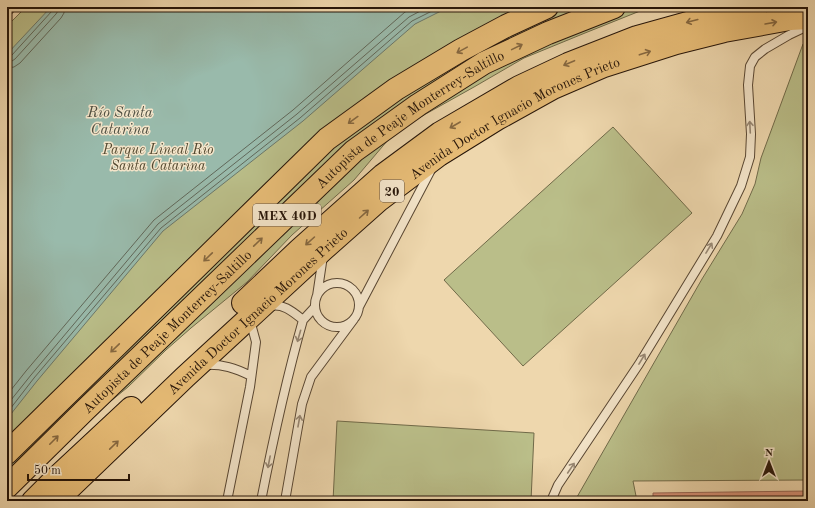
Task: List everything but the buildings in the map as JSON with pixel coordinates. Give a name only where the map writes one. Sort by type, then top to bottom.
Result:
[{"type":"main road","name":"Autopista de Peaje Monterrey-Saltillo","points":[[7,453],[327,139],[396,89],[461,50],[506,26],[547,7]]},
{"type":"main road","name":"Autopista de Peaje Monterrey-Saltillo","points":[[7,487],[119,376],[354,151],[418,105],[484,63],[548,32],[614,7]]},
{"type":"main road","name":"Avenida Doctor Ignacio Morones Prieto","points":[[32,501],[340,213],[384,175],[440,133],[520,87],[568,64],[636,37],[698,20],[757,7]]},
{"type":"main road","name":"Avenida Doctor Ignacio Morones Prieto","points":[[56,501],[198,365],[324,249],[378,201],[438,155],[497,119],[553,88],[604,66],[683,41],[790,19],[808,18]]},
{"type":"lane","points":[[7,12],[12,7]]},
{"type":"lane","points":[[551,501],[558,485],[639,364],[717,236],[741,186],[750,157],[751,134],[748,85],[750,66],[755,57],[765,49],[789,34],[808,26]]},
{"type":"lane","points":[[285,501],[302,404],[311,377],[357,314],[359,307],[438,155]]},
{"type":"lane","points":[[324,249],[316,303],[318,315],[323,322],[330,326],[339,327],[347,325],[354,319]]},
{"type":"lane","points":[[261,501],[277,422],[303,320],[316,303],[320,292],[326,286],[334,284],[342,284],[355,292],[359,307]]},
{"type":"lane","points":[[227,501],[250,387],[256,342],[253,314],[272,305],[281,306],[290,310],[303,320]]},
{"type":"lane","points":[[198,365],[214,364],[227,366],[238,369],[251,376]]},
{"type":"green space","name":"Parque Lineal Río Santa Catarina","points":[[26,7],[655,7],[640,11],[524,58],[415,120],[388,140],[354,180],[292,235],[247,282],[191,328],[128,387],[84,423],[17,489],[7,501],[7,26]]},
{"type":"green space","points":[[803,44],[808,44],[808,480],[633,481],[637,501],[573,501],[577,497],[702,279],[742,214],[755,184],[761,158]]},
{"type":"green space","points":[[613,127],[692,213],[523,366],[444,280]]},
{"type":"green space","points":[[337,421],[534,433],[531,501],[333,501]]},
{"type":"water","name":"Río Santa Catarina","points":[[51,7],[449,7],[415,24],[303,121],[163,231],[7,419],[7,54]]}]
